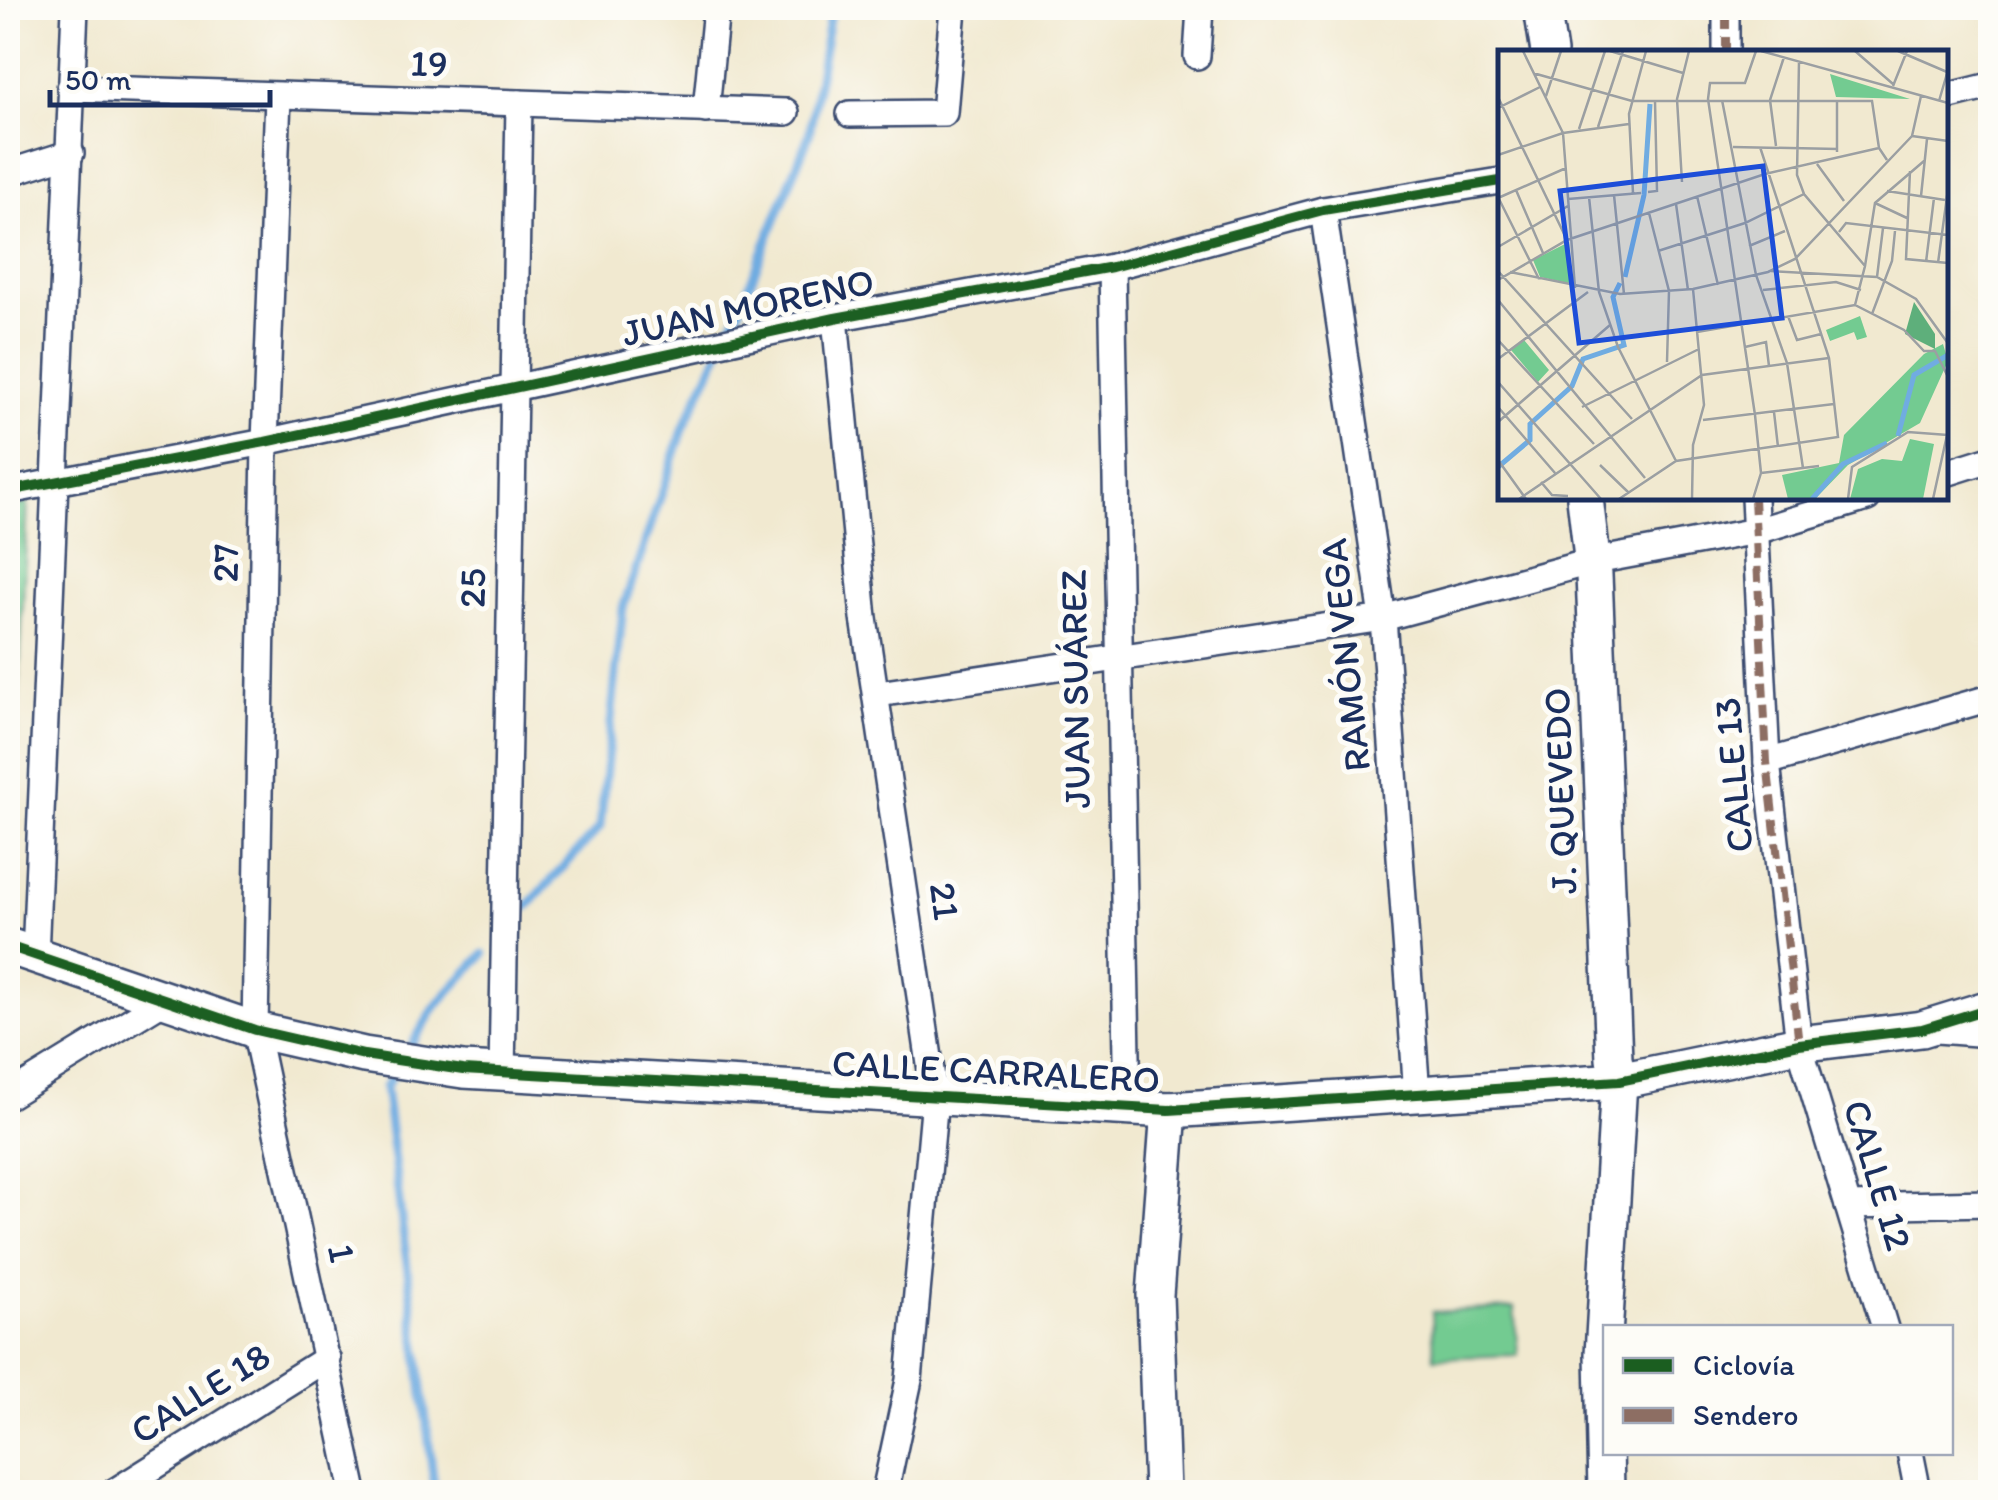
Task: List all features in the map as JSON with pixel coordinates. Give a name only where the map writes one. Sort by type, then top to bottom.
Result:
[{"type":"street","points":[[21,951],[56,481],[75,8]]},
{"type":"street","points":[[706,110],[716,8]]},
{"type":"street","points":[[850,114],[944,112],[953,8]]},
{"type":"street","points":[[1198,56],[1200,8]]},
{"type":"street","points":[[1542,8],[1549,50]]},
{"type":"street","points":[[1726,8],[1726,50]]},
{"type":"street","points":[[1948,96],[1990,86]]},
{"type":"street","name":"19","points":[[70,88],[786,112]]},
{"type":"street","name":"27","points":[[254,1030],[265,442],[278,97]]},
{"type":"street","name":"25","points":[[502,1074],[519,103]]},
{"type":"street","points":[[8,172],[71,154]]},
{"type":"street","name":"JUAN MORENO","points":[[9,485],[56,481],[265,442],[835,318],[1112,267],[1323,210],[1498,181]]},
{"type":"street","name":"RAMÓN VEGA","points":[[1323,210],[1383,618],[1418,1095]]},
{"type":"street","name":"JUAN SUÁREZ","points":[[1112,267],[1116,659],[1128,1109]]},
{"type":"street","name":"21","points":[[835,318],[864,618],[935,1098],[909,1380],[885,1492]]},
{"type":"street","points":[[1948,472],[1990,460]]},
{"type":"street","name":"J. QUEVEDO","points":[[1586,500],[1614,1060],[1619,1081],[1605,1325]]},
{"type":"street","name":"CALLE 13","points":[[1754,500],[1767,762],[1799,1044]]},
{"type":"street","points":[[878,694],[1383,618],[1590,562],[1756,532],[1860,500]]},
{"type":"street","points":[[1767,762],[1990,698]]},
{"type":"street","name":"CALLE CARRALERO","points":[[21,951],[254,1030],[433,1066],[502,1074],[1128,1109],[1169,1110],[1619,1081],[1799,1044],[1922,1029],[1990,1008]]},
{"type":"street","points":[[8,1096],[163,1000]]},
{"type":"street","points":[[1922,1029],[1990,1034]]},
{"type":"street","name":"1","points":[[254,1030],[354,1492]]},
{"type":"street","name":"CALLE 12","points":[[1799,1044],[1884,1325]]},
{"type":"street","points":[[1162,1492],[1155,1296],[1169,1110]]},
{"type":"street","points":[[1848,1206],[1990,1203]]},
{"type":"street","name":"CALLE 18","points":[[114,1492],[327,1358]]},
{"type":"street","name":"J. QUEVEDO","points":[[1605,1455],[1606,1492]]},
{"type":"street","points":[[1911,1455],[1918,1492]]},
{"type":"green space","points":[[28,502],[8,907],[8,510]]},
{"type":"green space","points":[[1514,1308],[1518,1355],[1434,1358],[1432,1312]]},
{"type":"waterway","points":[[527,907],[600,827],[623,608],[684,427],[741,306],[809,135],[831,8]]},
{"type":"waterway","points":[[406,1054],[435,1007],[484,954]]},
{"type":"waterway","points":[[398,1067],[385,1087],[435,1492]]},
{"type":"marked path","points":[[1726,8],[1726,50]]},
{"type":"marked path","points":[[1754,500],[1767,762],[1799,1044]]},
{"type":"cycle path","points":[[8,491],[265,442],[835,318],[1112,267],[1323,210],[1498,181]]},
{"type":"cycle path","points":[[8,946],[255,1030],[364,1055],[463,1070],[1169,1110],[1619,1081],[1799,1044],[1922,1029],[1990,1008]]}]
